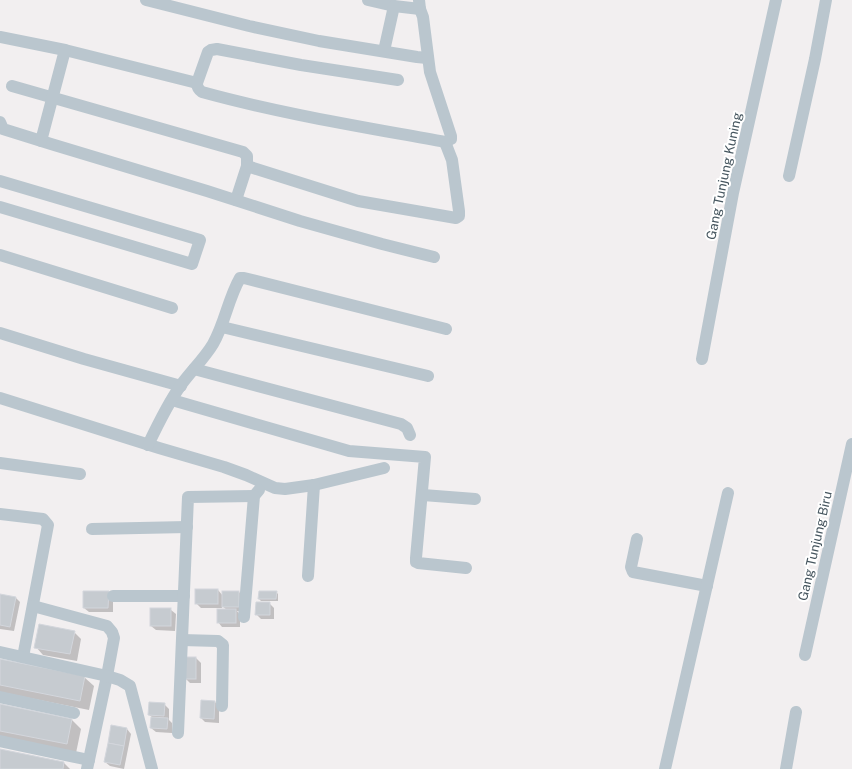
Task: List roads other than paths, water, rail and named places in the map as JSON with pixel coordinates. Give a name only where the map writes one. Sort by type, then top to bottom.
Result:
[{"type":"street","points":[[146,0],[248,26],[319,40],[427,58]]},
{"type":"street","points":[[368,0],[394,6],[419,4],[423,18],[427,58],[433,84],[452,136],[445,142],[323,120],[237,101],[199,90],[197,83],[208,52],[217,49],[301,65],[398,80]]},
{"type":"street","name":"Gang Tunjung Kuning","points":[[702,359],[733,193],[776,0]]},
{"type":"street","points":[[789,176],[815,59],[826,0]]},
{"type":"street","points":[[384,51],[394,6]]},
{"type":"street","points":[[0,38],[65,50],[197,83]]},
{"type":"street","points":[[41,141],[65,50]]},
{"type":"street","points":[[12,86],[244,152],[247,156],[247,166],[236,200]]},
{"type":"street","points":[[0,120],[3,129],[41,141],[300,221],[434,257]]},
{"type":"street","points":[[247,166],[358,201],[456,218],[459,216],[459,211],[452,160],[445,142]]},
{"type":"street","points":[[0,181],[200,240],[192,264],[0,207]]},
{"type":"street","points":[[0,255],[172,308]]},
{"type":"street","points":[[148,445],[172,400],[206,353],[222,327],[237,282],[240,278],[446,329]]},
{"type":"street","points":[[222,327],[428,376]]},
{"type":"street","points":[[0,334],[181,386]]},
{"type":"street","points":[[194,369],[401,424],[407,428],[410,435]]},
{"type":"street","points":[[0,398],[148,445],[224,467],[280,489],[314,485],[384,468]]},
{"type":"street","points":[[172,400],[349,451],[425,457],[416,562],[466,568]]},
{"type":"street","name":"Gang Tunjung Biru","points":[[805,655],[852,444]]},
{"type":"street","points":[[0,463],[80,474]]},
{"type":"street","points":[[244,616],[254,496],[265,483]]},
{"type":"street","points":[[308,576],[314,485]]},
{"type":"street","points":[[665,769],[728,493]]},
{"type":"street","points":[[422,495],[475,499]]},
{"type":"street","points":[[178,733],[188,497],[254,496]]},
{"type":"street","points":[[0,514],[43,519],[48,525],[23,657]]},
{"type":"street","points":[[92,529],[186,527]]},
{"type":"street","points":[[637,539],[632,567],[633,572],[707,586]]},
{"type":"street","points":[[113,596],[184,596]]},
{"type":"street","points":[[0,741],[88,764],[114,638],[112,632],[107,626],[33,606]]},
{"type":"street","points":[[182,640],[218,640],[223,645],[222,706]]},
{"type":"street","points":[[0,652],[107,676],[120,680],[130,686],[152,769]]},
{"type":"street","points":[[0,697],[74,713]]},
{"type":"street","points":[[786,769],[796,712]]}]
